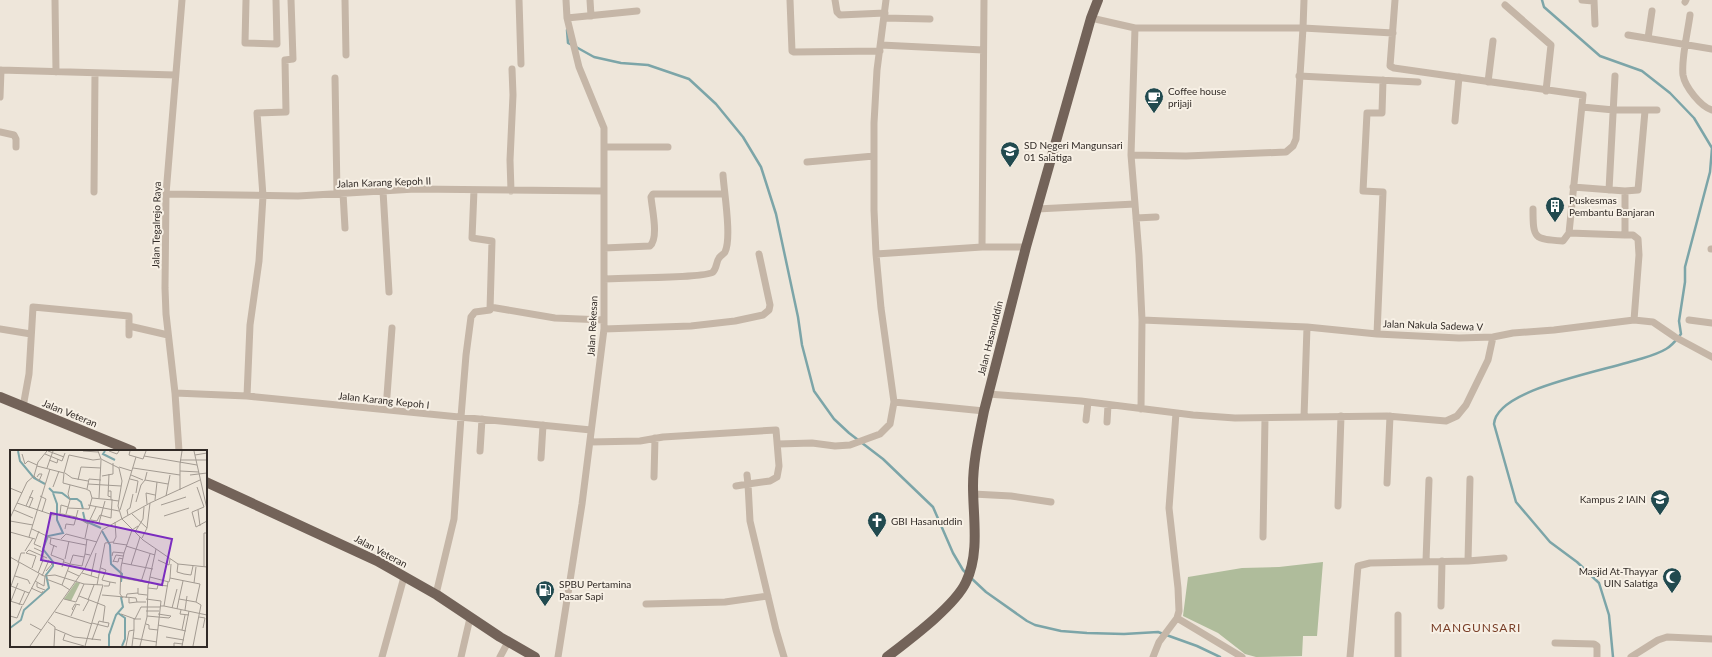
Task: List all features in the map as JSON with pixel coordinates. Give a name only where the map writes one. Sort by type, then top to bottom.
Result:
[{"type":"main road","name":"Jalan Hasanuddin","points":[[887,657],[950,604],[966,583],[972,567],[974,552],[973,494],[975,452],[984,411],[1026,247],[1091,18],[1098,0]]},
{"type":"main road","name":"Jalan Veteran","points":[[0,397],[130,450]]},
{"type":"main road","name":"Jalan Veteran","points":[[207,482],[336,540],[377,561],[436,594],[470,618],[535,657]]},
{"type":"street","points":[[55,0],[56,72]]},
{"type":"street","name":"Jalan Tegalrejo Raya","points":[[180,450],[168,335],[165,288],[166,194],[182,0]]},
{"type":"street","points":[[246,0],[246,43],[277,44],[276,0]]},
{"type":"street","points":[[247,396],[250,325],[259,261],[262,196],[257,113],[286,112],[285,60],[293,59],[291,0]]},
{"type":"street","points":[[345,0],[346,55]]},
{"type":"street","points":[[519,0],[520,64]]},
{"type":"street","name":"Jalan Rekesan","points":[[558,657],[580,519],[604,329],[604,128],[579,67],[567,18],[566,0]]},
{"type":"street","points":[[590,0],[591,16]]},
{"type":"street","points":[[791,0],[792,51],[794,52],[880,48],[983,50]]},
{"type":"street","points":[[835,0],[837,12],[840,15],[884,15],[930,19]]},
{"type":"street","points":[[778,444],[812,443],[835,446],[850,445],[880,434],[890,424],[894,402],[881,308],[876,254],[874,156],[877,70],[886,0]]},
{"type":"street","points":[[982,248],[984,0]]},
{"type":"street","points":[[1131,155],[1186,156],[1286,152],[1293,146],[1296,139],[1304,0]]},
{"type":"street","points":[[1395,0],[1390,66],[1394,68],[1459,78],[1583,95],[1569,233],[1563,241],[1543,239],[1536,235],[1533,227],[1532,209]]},
{"type":"street","points":[[1582,0],[1594,0],[1595,24]]},
{"type":"street","points":[[1505,5],[1551,45],[1546,91]]},
{"type":"street","points":[[567,18],[637,11]]},
{"type":"street","points":[[1648,38],[1652,11]]},
{"type":"street","points":[[1690,15],[1683,75],[1692,93],[1705,108],[1712,110]]},
{"type":"street","points":[[1091,18],[1135,28],[1303,28],[1393,33]]},
{"type":"street","points":[[1135,28],[1131,155],[1142,320],[1141,409]]},
{"type":"street","points":[[1628,35],[1712,50]]},
{"type":"street","points":[[1488,82],[1493,41]]},
{"type":"street","points":[[511,191],[511,118],[513,95],[512,69]]},
{"type":"street","points":[[0,97],[1,70],[175,75]]},
{"type":"street","points":[[94,192],[95,73]]},
{"type":"street","points":[[1299,76],[1418,82]]},
{"type":"street","points":[[1609,190],[1615,76]]},
{"type":"street","points":[[335,78],[340,193],[345,228]]},
{"type":"street","points":[[1455,121],[1459,78]]},
{"type":"street","points":[[1377,334],[1383,192],[1363,191],[1367,113],[1382,113],[1383,80]]},
{"type":"street","points":[[1582,107],[1614,110],[1657,110]]},
{"type":"street","points":[[1573,187],[1625,191],[1639,189],[1645,111]]},
{"type":"street","points":[[0,132],[14,135],[16,139],[16,146]]},
{"type":"street","points":[[604,147],[668,147]]},
{"type":"street","points":[[807,162],[874,156]]},
{"type":"street","points":[[604,279],[689,277],[712,273],[715,270],[718,259],[725,253],[727,245],[723,175]]},
{"type":"street","name":"Jalan Karang Kepoh II","points":[[166,194],[262,196],[414,189],[603,191]]},
{"type":"street","points":[[436,594],[454,519],[460,417],[467,342],[471,318],[475,312],[489,311],[490,307],[492,241],[472,238],[474,190]]},
{"type":"street","points":[[383,191],[389,292]]},
{"type":"street","points":[[1625,191],[1625,235]]},
{"type":"street","points":[[604,248],[650,246],[652,244],[654,233],[652,203],[653,194],[724,194]]},
{"type":"street","points":[[1037,209],[1135,204]]},
{"type":"street","points":[[1136,218],[1156,217]]},
{"type":"street","points":[[1569,233],[1633,235],[1638,239],[1639,256],[1634,320]]},
{"type":"street","points":[[876,254],[1026,247]]},
{"type":"street","points":[[604,329],[691,326],[735,321],[763,315],[768,310],[770,305],[759,254]]},
{"type":"street","points":[[23,407],[29,374],[32,309],[35,307],[129,316],[129,335]]},
{"type":"street","points":[[490,307],[555,318],[604,320]]},
{"type":"street","name":"Jalan Nakula Sadewa V","points":[[1142,320],[1307,328],[1377,334],[1459,338],[1493,337],[1513,333],[1554,330],[1634,320],[1652,322],[1678,339],[1712,357]]},
{"type":"street","points":[[1689,320],[1712,323]]},
{"type":"street","points":[[129,326],[168,335]]},
{"type":"street","points":[[386,409],[392,328]]},
{"type":"street","points":[[1304,417],[1307,328]]},
{"type":"street","points":[[0,329],[31,334]]},
{"type":"street","points":[[988,394],[1088,402],[1176,413],[1234,418],[1390,416],[1446,420],[1457,416],[1466,405],[1488,360],[1493,337]]},
{"type":"street","name":"Jalan Karang Kepoh I","points":[[175,393],[247,396],[591,430]]},
{"type":"street","points":[[894,402],[984,411]]},
{"type":"street","points":[[1086,420],[1088,402]]},
{"type":"street","points":[[1106,422],[1108,405]]},
{"type":"street","points":[[1153,657],[1159,642],[1177,618],[1180,602],[1169,508],[1176,413]]},
{"type":"street","points":[[1338,506],[1341,416]]},
{"type":"street","points":[[1387,483],[1390,416]]},
{"type":"street","points":[[1262,537],[1265,418]]},
{"type":"street","points":[[480,451],[482,419]]},
{"type":"street","points":[[541,458],[543,425]]},
{"type":"street","points":[[590,442],[640,441],[654,438],[775,430],[778,444],[778,476],[770,481],[736,486]]},
{"type":"street","points":[[654,438],[654,477]]},
{"type":"street","points":[[747,475],[750,521],[776,630],[784,657]]},
{"type":"street","points":[[1468,561],[1470,479]]},
{"type":"street","points":[[1426,561],[1429,480]]},
{"type":"street","points":[[973,494],[1011,496],[1051,502]]},
{"type":"street","points":[[1350,657],[1358,566],[1370,563],[1468,561],[1504,558]]},
{"type":"street","points":[[1441,606],[1442,561]]},
{"type":"street","points":[[382,657],[404,577]]},
{"type":"street","points":[[646,604],[725,602],[768,596]]},
{"type":"street","points":[[1398,615],[1398,657]]},
{"type":"street","points":[[461,657],[470,618]]},
{"type":"street","points":[[1177,618],[1242,657]]},
{"type":"street","points":[[1631,657],[1658,640],[1667,637],[1712,639]]},
{"type":"street","points":[[500,657],[508,642]]},
{"type":"street","points":[[1555,643],[1594,644],[1597,646],[1597,657]]},
{"type":"green space","points":[[1323,562],[1317,636],[1303,636],[1302,656],[1256,657],[1245,654],[1218,633],[1183,616],[1188,577],[1242,568],[1279,567]]},
{"type":"waterway","points":[[1542,0],[1544,7],[1600,56],[1642,71],[1670,93],[1694,118],[1712,148],[1710,172],[1685,267],[1685,282],[1679,321],[1681,334],[1668,348],[1650,356],[1570,378],[1542,387],[1518,398],[1501,410],[1494,424],[1516,502],[1550,542],[1577,562],[1599,583],[1609,615],[1613,657]]},
{"type":"waterway","points":[[567,30],[568,43],[572,45]]},
{"type":"waterway","points":[[576,47],[594,57],[621,63],[648,65],[689,79],[716,104],[743,137],[761,167],[776,214],[798,317],[802,345],[814,391],[834,419],[849,433],[883,459],[933,507],[953,553],[967,574]]},
{"type":"waterway","points":[[970,577],[986,592],[1035,625],[1061,631],[1087,633],[1124,634],[1158,632],[1197,646],[1220,657]]},
{"type":"place","name":"Coffee house prijaji","points":[[1154,114]]},
{"type":"place","name":"SD Negeri Mangunsari 01 Salatiga","points":[[1010,168]]},
{"type":"place","name":"Puskesmas Pembantu Banjaran","points":[[1555,223]]},
{"type":"place","name":"Kampus 2 IAIN","points":[[1660,516]]},
{"type":"place","name":"GBI Hasanuddin","points":[[877,538]]},
{"type":"place","name":"Masjid At-Thayyar UIN Salatiga","points":[[1672,594]]},
{"type":"place","name":"SPBU Pertamina Pasar Sapi","points":[[545,607]]},
{"type":"district","name":"MANGUNSARI","points":[[1476,627]]}]
